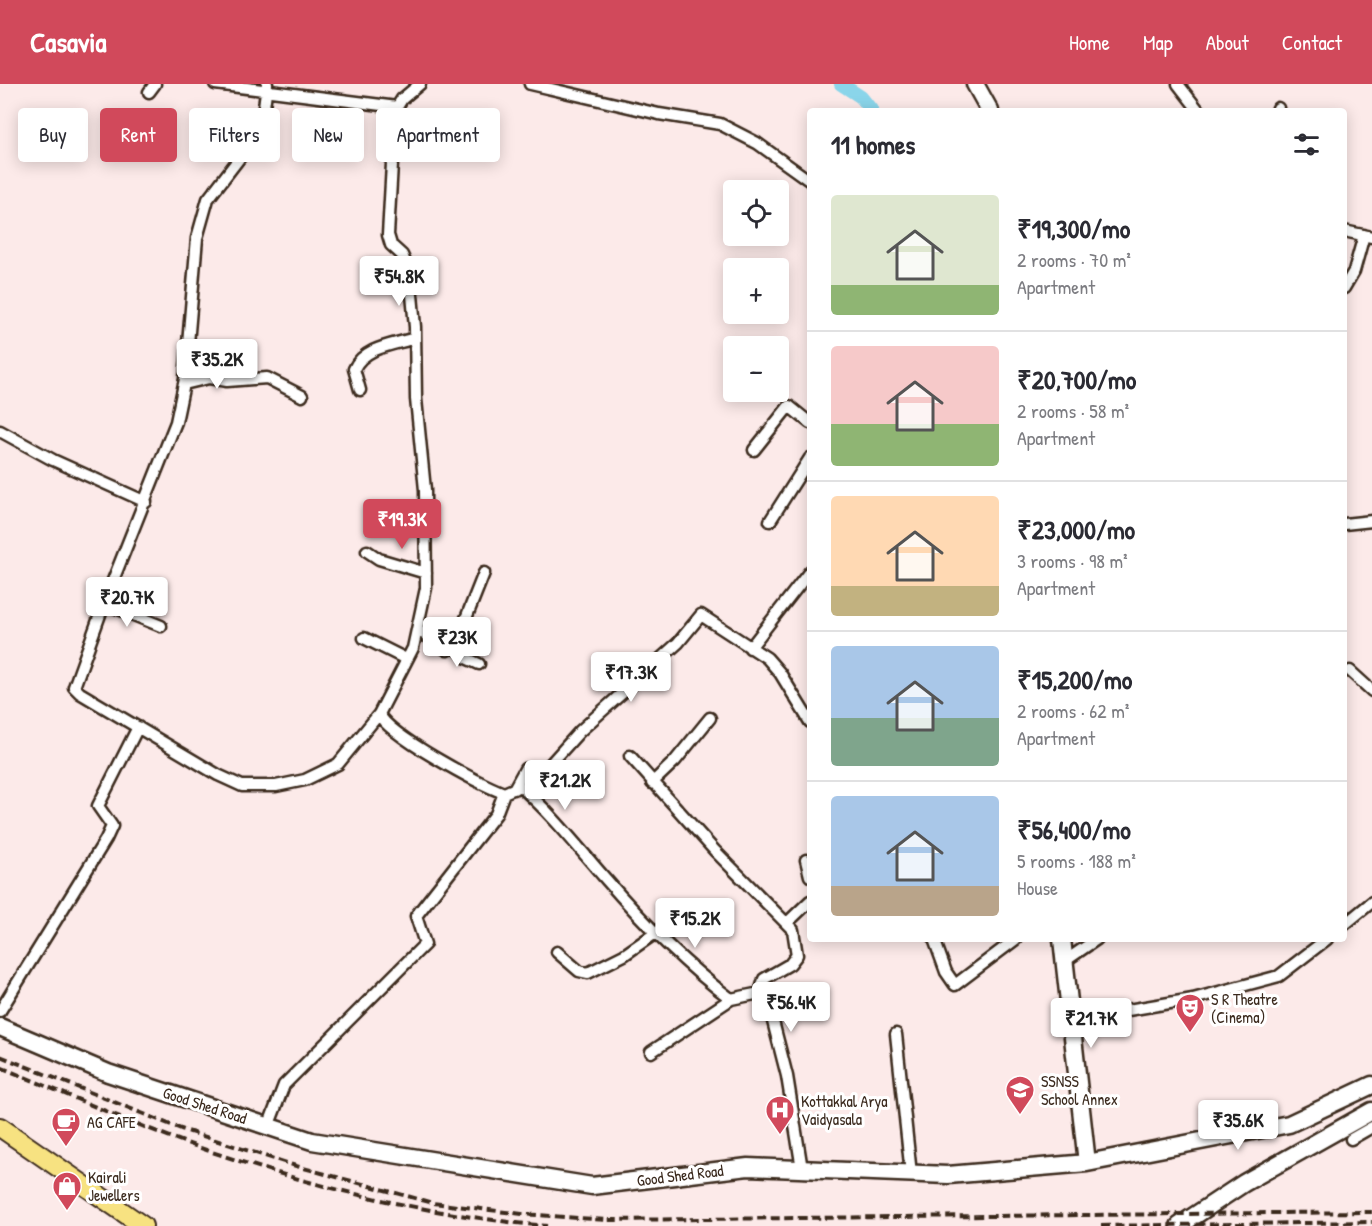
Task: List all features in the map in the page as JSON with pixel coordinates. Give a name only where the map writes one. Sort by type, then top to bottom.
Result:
[{"type":"main road","points":[[975,84],[988,108]]},
{"type":"main road","points":[[1062,942],[1087,1163]]},
{"type":"main road","name":"Good Shed Road","points":[[0,1027],[108,1073],[312,1141],[592,1186],[748,1167],[948,1176],[1087,1163],[1289,1124],[1372,1085]]},
{"type":"main road","points":[[1179,1226],[1244,1183],[1372,1111]]},
{"type":"main road","points":[[0,1127],[143,1226]]},
{"type":"street","points":[[215,84],[266,88],[397,107],[402,99],[420,84]]},
{"type":"street","points":[[530,84],[658,114],[720,124],[757,143],[807,179]]},
{"type":"street","points":[[1178,84],[1196,108]]},
{"type":"street","points":[[266,88],[261,130],[208,199],[197,238],[184,384],[176,422],[104,603],[74,687],[80,693],[218,775],[242,786],[276,786],[304,780],[338,764],[379,714],[413,648],[418,630],[426,588],[425,490],[416,399],[415,338],[408,267],[393,248],[388,235],[392,162]]},
{"type":"street","points":[[1347,232],[1368,236],[1347,283]]},
{"type":"street","points":[[360,390],[354,369],[358,360],[365,353],[415,338]]},
{"type":"street","points":[[209,378],[223,357]]},
{"type":"street","points":[[184,384],[209,378],[227,381],[267,378],[302,396]]},
{"type":"street","points":[[754,450],[789,406],[807,421]]},
{"type":"street","points":[[0,431],[64,465],[146,502]]},
{"type":"street","points":[[770,521],[807,463]]},
{"type":"street","points":[[1347,524],[1372,521]]},
{"type":"street","points":[[367,551],[379,559],[426,573]]},
{"type":"street","points":[[418,630],[447,650],[455,646],[484,573]]},
{"type":"street","points":[[750,648],[807,575]]},
{"type":"street","points":[[104,603],[161,626]]},
{"type":"street","points":[[268,1126],[284,1085],[425,944],[416,916],[496,814],[509,791],[525,770],[545,770],[580,731],[678,643],[701,615],[767,658],[780,673],[807,717]]},
{"type":"street","points":[[364,638],[406,659]]},
{"type":"street","points":[[455,646],[468,659],[479,664]]},
{"type":"street","points":[[1350,671],[1372,691]]},
{"type":"street","points":[[379,714],[383,722],[399,734],[480,784],[509,791],[520,786],[536,800],[657,932],[707,981],[730,999]]},
{"type":"street","points":[[652,783],[675,761],[710,718]]},
{"type":"street","points":[[0,1011],[106,839],[112,826],[98,806],[138,727]]},
{"type":"street","points":[[630,756],[753,892],[793,930],[797,956],[790,964],[765,978],[760,993]]},
{"type":"street","points":[[806,860],[807,864]]},
{"type":"street","points":[[1347,923],[1372,903]]},
{"type":"street","points":[[787,923],[807,904]]},
{"type":"street","points":[[557,952],[579,971],[588,973],[624,955],[657,932]]},
{"type":"street","points":[[935,942],[952,984],[957,985],[1012,942]]},
{"type":"street","points":[[1065,961],[1093,942]]},
{"type":"street","points":[[1071,1024],[1122,1011],[1193,999],[1279,976],[1323,942]]},
{"type":"street","points":[[651,1052],[730,999],[760,993],[767,998],[788,1076],[802,1169]]},
{"type":"street","points":[[896,1034],[911,1174]]},
{"type":"street","points":[[1351,1139],[1372,1127]]},
{"type":"waterway","points":[[841,84],[861,97],[870,108]]},
{"type":"railway","points":[[0,1056],[181,1129],[296,1166],[433,1203],[522,1214],[607,1220],[1372,1212]]},
{"type":"railway","points":[[0,1067],[167,1136],[263,1169],[343,1191],[424,1209],[547,1226]]},
{"type":"railway","points":[[1101,1226],[1372,1222]]},
{"type":"place","name":"S R Theatre (Cinema)","points":[[1190,1034]]},
{"type":"place","name":"SSNSS School Annex","points":[[1020,1116]]},
{"type":"place","name":"Kottakkal Arya Vaidyasala","points":[[780,1136]]},
{"type":"place","name":"AG CAFE","points":[[66,1148]]},
{"type":"place","name":"Kairali Jewellers","points":[[67,1212]]}]
